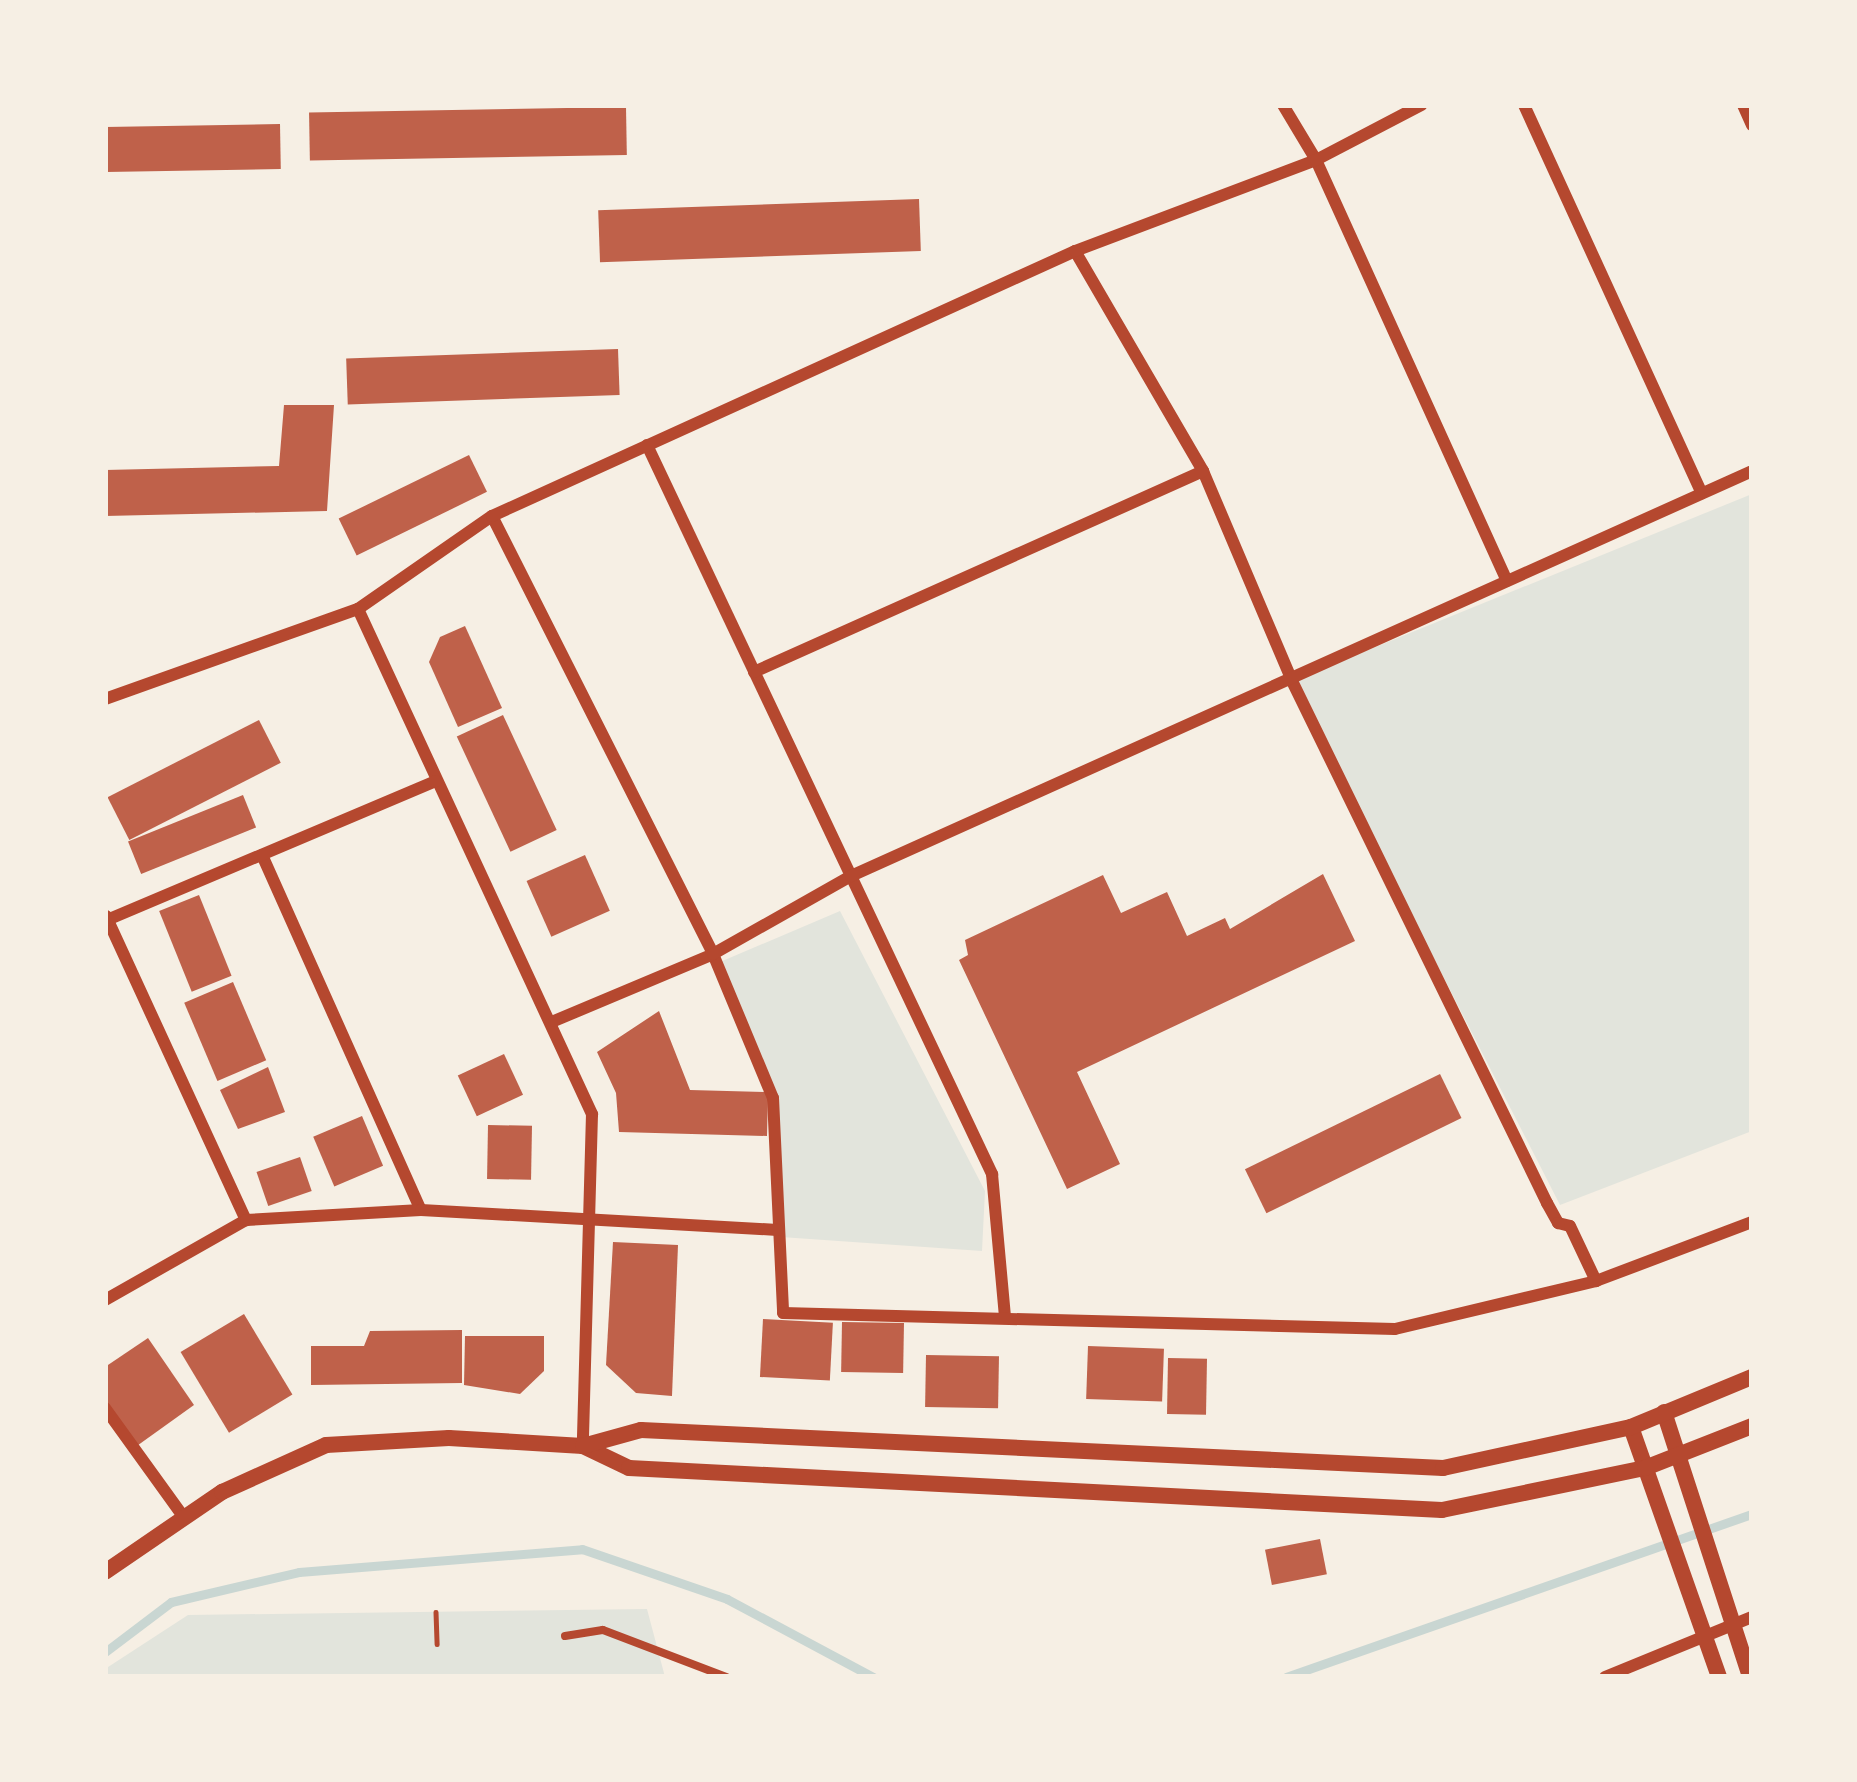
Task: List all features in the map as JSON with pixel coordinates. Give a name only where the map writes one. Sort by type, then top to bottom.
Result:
[{"type":"street","points":[[1283,105],[1316,160],[1507,580]]},
{"type":"street","points":[[105,699],[358,609],[492,516],[1075,251],[1316,160],[1421,105]]},
{"type":"street","points":[[1524,105],[1702,493]]},
{"type":"street","points":[[1743,105],[1752,125]]},
{"type":"street","points":[[1075,251],[1203,471],[1292,681],[1547,1203],[1570,1226],[1596,1281]]},
{"type":"street","points":[[647,445],[992,1174],[1005,1317]]},
{"type":"street","points":[[754,672],[1203,471]]},
{"type":"street","points":[[554,1021],[713,953],[851,876],[1752,471]]},
{"type":"street","points":[[492,516],[713,953],[773,1098],[783,1313],[1395,1329],[1596,1281],[1752,1222]]},
{"type":"street","points":[[358,609],[554,1021],[592,1114],[585,1222],[583,1446]]},
{"type":"street","points":[[246,1220],[106,918],[436,781]]},
{"type":"street","points":[[262,855],[421,1210]]},
{"type":"street","points":[[105,1300],[246,1220],[421,1210],[777,1229]]},
{"type":"street","points":[[105,1572],[183,1516],[326,1444],[449,1438],[583,1446],[641,1430],[1444,1468],[1631,1427],[1752,1377]]},
{"type":"street","points":[[105,1408],[183,1516]]},
{"type":"street","points":[[1664,1412],[1750,1677]]},
{"type":"street","points":[[583,1446],[629,1468],[1442,1510],[1645,1468],[1752,1426]]},
{"type":"street","points":[[1631,1427],[1719,1677]]},
{"type":"street","points":[[1605,1677],[1752,1617]]},
{"type":"lane","points":[[565,1636],[603,1630],[726,1677]]},
{"type":"path","points":[[436,1612],[437,1644]]},
{"type":"shaded area","points":[[1752,494],[1752,1131],[1560,1205],[1292,681]]},
{"type":"shaded area","points":[[840,911],[985,1191],[982,1251],[781,1237],[777,1097],[720,962]]},
{"type":"shaded area","points":[[647,1609],[665,1677],[105,1677],[105,1669],[188,1615]]},
{"type":"building","points":[[626,107],[627,155],[310,161],[309,113]]},
{"type":"building","points":[[280,124],[281,169],[106,172],[105,127]]},
{"type":"building","points":[[919,199],[921,251],[600,262],[598,210]]},
{"type":"building","points":[[618,349],[620,395],[348,404],[346,358]]},
{"type":"building","points":[[284,405],[334,405],[327,511],[105,516],[105,470],[279,466]]},
{"type":"building","points":[[469,455],[487,492],[357,555],[339,519]]},
{"type":"building","points":[[465,626],[502,708],[458,727],[429,662],[440,637]]},
{"type":"building","points":[[503,715],[557,830],[510,852],[457,737]]},
{"type":"building","points":[[259,720],[281,763],[129,840],[108,797]]},
{"type":"building","points":[[243,795],[256,827],[141,874],[128,841]]},
{"type":"building","points":[[585,855],[610,911],[551,937],[527,881]]},
{"type":"building","points":[[1323,874],[1355,941],[1077,1072],[1120,1164],[1067,1189],[959,960],[968,955],[965,940],[1103,875],[1121,913],[1167,892],[1187,936],[1225,918],[1230,929]]},
{"type":"building","points":[[199,895],[232,976],[192,992],[159,911]]},
{"type":"building","points":[[233,982],[266,1060],[217,1081],[184,1003]]},
{"type":"building","points":[[659,1011],[690,1090],[768,1092],[767,1136],[619,1132],[616,1093],[597,1052]]},
{"type":"building","points":[[504,1054],[523,1095],[477,1116],[458,1076]]},
{"type":"building","points":[[268,1067],[285,1112],[238,1129],[220,1090]]},
{"type":"building","points":[[1440,1074],[1461,1118],[1266,1213],[1245,1169]]},
{"type":"building","points":[[362,1116],[383,1166],[334,1186],[313,1137]]},
{"type":"building","points":[[488,1125],[532,1126],[531,1180],[487,1179]]},
{"type":"building","points":[[300,1157],[312,1191],[268,1206],[257,1172]]},
{"type":"building","points":[[613,1242],[678,1245],[672,1396],[636,1393],[606,1365]]},
{"type":"building","points":[[244,1314],[292,1395],[229,1433],[181,1352]]},
{"type":"building","points":[[763,1319],[833,1323],[830,1381],[760,1377]]},
{"type":"building","points":[[842,1322],[904,1323],[903,1373],[841,1372]]},
{"type":"building","points":[[462,1330],[462,1383],[311,1385],[311,1346],[364,1346],[370,1331]]},
{"type":"building","points":[[465,1336],[544,1336],[544,1371],[520,1394],[464,1385]]},
{"type":"building","points":[[148,1338],[194,1405],[134,1448],[105,1408],[105,1367]]},
{"type":"building","points":[[1088,1346],[1164,1349],[1162,1402],[1086,1399]]},
{"type":"building","points":[[926,1355],[999,1356],[998,1408],[925,1407]]},
{"type":"building","points":[[1168,1358],[1207,1359],[1206,1415],[1167,1414]]},
{"type":"building","points":[[1320,1539],[1327,1574],[1272,1585],[1265,1550]]},
{"type":"waterway","points":[[1286,1677],[1752,1514]]},
{"type":"waterway","points":[[105,1652],[171,1602],[299,1572],[582,1549],[727,1599],[873,1677]]}]
